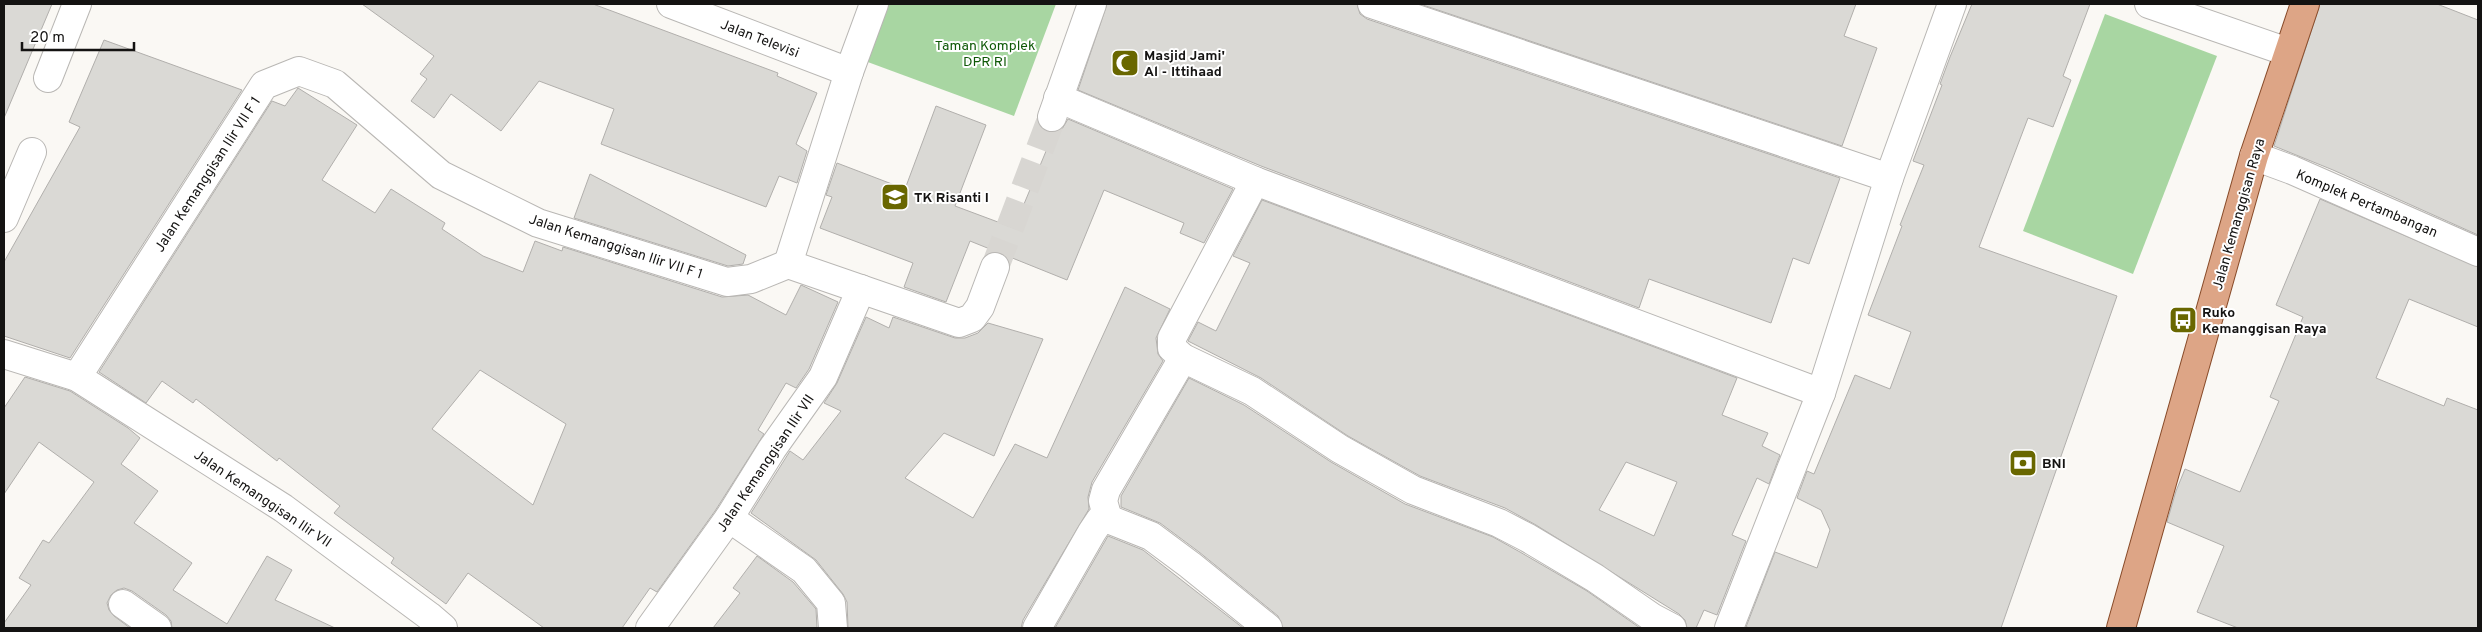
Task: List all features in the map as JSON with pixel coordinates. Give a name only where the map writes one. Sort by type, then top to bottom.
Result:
[{"type":"main road","name":"Jalan Kemanggisan Raya","points":[[2121,628],[2254,156],[2305,4]]},
{"type":"street","points":[[48,78],[78,4]]},
{"type":"street","name":"Jalan Televisi","points":[[671,4],[849,72]]},
{"type":"street","points":[[874,4],[849,72],[788,264],[832,281],[861,288],[959,323],[972,318],[980,307],[995,267]]},
{"type":"street","points":[[1092,4],[1055,108],[1821,393]]},
{"type":"street","points":[[1372,4],[1889,178]]},
{"type":"street","points":[[1729,628],[1821,393],[1889,178],[1952,4]]},
{"type":"street","points":[[2149,4],[2288,52]]},
{"type":"street","name":"Jalan Kemanggisan Ilir VII F 1","points":[[77,377],[264,85],[299,71],[335,84],[441,175],[538,222],[726,282],[751,279],[788,264]]},
{"type":"street","points":[[4,218],[32,152]]},
{"type":"street","name":"Komplek Pertambangan","points":[[2254,156],[2292,170],[2478,252]]},
{"type":"street","points":[[1255,181],[1172,338],[1172,348],[1184,358],[1252,391],[1340,449],[1413,490],[1499,523],[1528,538],[1595,578],[1653,618],[1672,628]]},
{"type":"street","name":"Jalan Kemanggisan Ilir VII","points":[[650,628],[729,518],[772,449],[823,378],[861,288]]},
{"type":"street","name":"Jalan Kemanggisan Ilir VII","points":[[4,354],[77,377],[283,508],[430,616],[443,628]]},
{"type":"street","points":[[1108,519],[1104,502],[1106,490],[1184,358]]},
{"type":"street","points":[[729,518],[804,570],[831,602],[833,628]]},
{"type":"street","points":[[1037,628],[1092,532],[1100,520],[1108,519],[1151,536],[1268,628]]},
{"type":"street","points":[[124,604],[158,628]]},
{"type":"green space","name":"Taman Komplek DPR RI","points":[[886,4],[1056,4],[1014,116],[865,61]]},
{"type":"green space","points":[[2105,14],[2217,56],[2133,274],[2023,231]]},
{"type":"building","points":[[4,4],[52,4],[4,118]]},
{"type":"building","points":[[362,4],[593,4],[778,73],[777,76],[817,93],[796,144],[807,151],[797,183],[779,176],[766,207],[601,144],[614,109],[539,81],[501,131],[451,94],[434,118],[411,101],[427,79],[420,74],[434,56]]},
{"type":"building","points":[[1107,4],[1357,4],[1360,14],[1367,19],[1840,178],[1809,264],[1793,258],[1771,323],[1649,279],[1639,308],[1261,166],[1078,90]]},
{"type":"building","points":[[1420,4],[1856,4],[1844,36],[1877,48],[1842,146]]},
{"type":"building","points":[[1972,4],[2090,4],[2063,76],[2071,80],[2053,127],[2028,118],[1979,247],[2117,296],[2001,628],[1746,627],[1775,552],[1817,568],[1830,530],[1821,510],[1797,498],[1807,471],[1814,474],[1855,375],[1890,389],[1911,332],[1868,315],[1924,165],[1913,161],[1942,85],[1940,84],[1950,57]]},
{"type":"building","points":[[2320,4],[2437,4],[2478,20],[2478,235],[2333,170],[2274,146]]},
{"type":"building","points":[[104,40],[242,90],[70,358],[4,336],[4,262],[80,127],[69,122]]},
{"type":"building","points":[[298,88],[357,125],[322,180],[375,213],[391,189],[445,223],[442,229],[483,256],[523,272],[535,241],[562,251],[563,247],[722,297],[748,295],[786,315],[801,285],[838,302],[809,369],[796,388],[786,383],[758,430],[764,434],[715,511],[657,592],[650,588],[622,628],[544,628],[468,573],[446,604],[391,563],[394,558],[334,513],[340,506],[279,458],[277,461],[196,399],[193,403],[162,381],[146,403],[99,372],[272,101],[285,106]],"holes":[[[480,370],[566,424],[533,505],[432,429]]]},
{"type":"building","points":[[936,106],[986,125],[955,206],[1014,228],[1054,132],[1062,129],[1068,119],[1233,189],[1204,243],[1180,233],[1184,223],[1104,190],[1067,280],[970,241],[946,302],[904,287],[913,263],[820,228],[832,197],[826,195],[837,163],[905,189]]},
{"type":"building","points":[[590,174],[746,255],[743,264],[728,266],[574,218]]},
{"type":"building","points":[[2320,199],[2478,267],[2478,327],[2409,299],[2376,378],[2444,406],[2447,398],[2478,410],[2478,628],[2238,628],[2197,612],[2224,546],[2167,522],[2176,491],[2185,469],[2240,492],[2279,401],[2270,397],[2303,317],[2276,305]]},
{"type":"building","points":[[1262,200],[1737,378],[1722,415],[1768,433],[1762,446],[1780,455],[1769,484],[1757,478],[1732,535],[1746,541],[1717,615],[1704,610],[1696,628],[1687,628],[1685,620],[1679,614],[1536,525],[1505,508],[1420,476],[1348,436],[1261,378],[1188,341],[1198,322],[1216,331],[1250,263],[1233,256]],"holes":[[[1626,462],[1677,482],[1654,536],[1599,510]]]},
{"type":"building","points":[[1125,287],[1170,309],[1156,338],[1158,354],[1163,361],[1092,482],[1088,497],[1089,509],[1023,620],[1021,628],[848,628],[847,602],[843,594],[816,560],[751,513],[790,451],[803,460],[841,411],[824,403],[837,383],[866,317],[889,328],[893,317],[955,338],[965,338],[978,333],[988,323],[1043,339],[994,456],[944,433],[905,478],[973,518],[1015,444],[1047,458]]},
{"type":"building","points":[[25,377],[70,391],[128,428],[140,438],[121,464],[158,491],[134,523],[192,563],[173,590],[227,624],[267,556],[292,570],[275,600],[335,628],[172,628],[171,621],[166,615],[132,591],[124,588],[117,590],[111,595],[107,603],[109,610],[114,616],[130,628],[4,628],[4,623],[31,585],[19,578],[43,540],[49,543],[94,482],[39,442],[4,494],[4,408]]},
{"type":"building","points":[[1189,378],[1244,405],[1331,462],[1405,504],[1493,537],[1587,591],[1640,628],[1283,628],[1278,616],[1199,552],[1160,523],[1121,507],[1121,496]]},
{"type":"building","points":[[1108,536],[1143,550],[1243,628],[1055,628]]},
{"type":"building","points":[[757,556],[793,582],[816,609],[817,628],[713,628],[740,593],[733,588]]},
{"type":"tunnel","points":[[995,267],[1052,117]]},
{"type":"place","name":"Masjid Jami' Al - Ittihaad","points":[[1125,63]]},
{"type":"place","name":"TK Risanti I","points":[[895,197]]},
{"type":"place","name":"Ruko Kemanggisan Raya","points":[[2183,320]]},
{"type":"place","name":"BNI","points":[[2023,463]]}]
